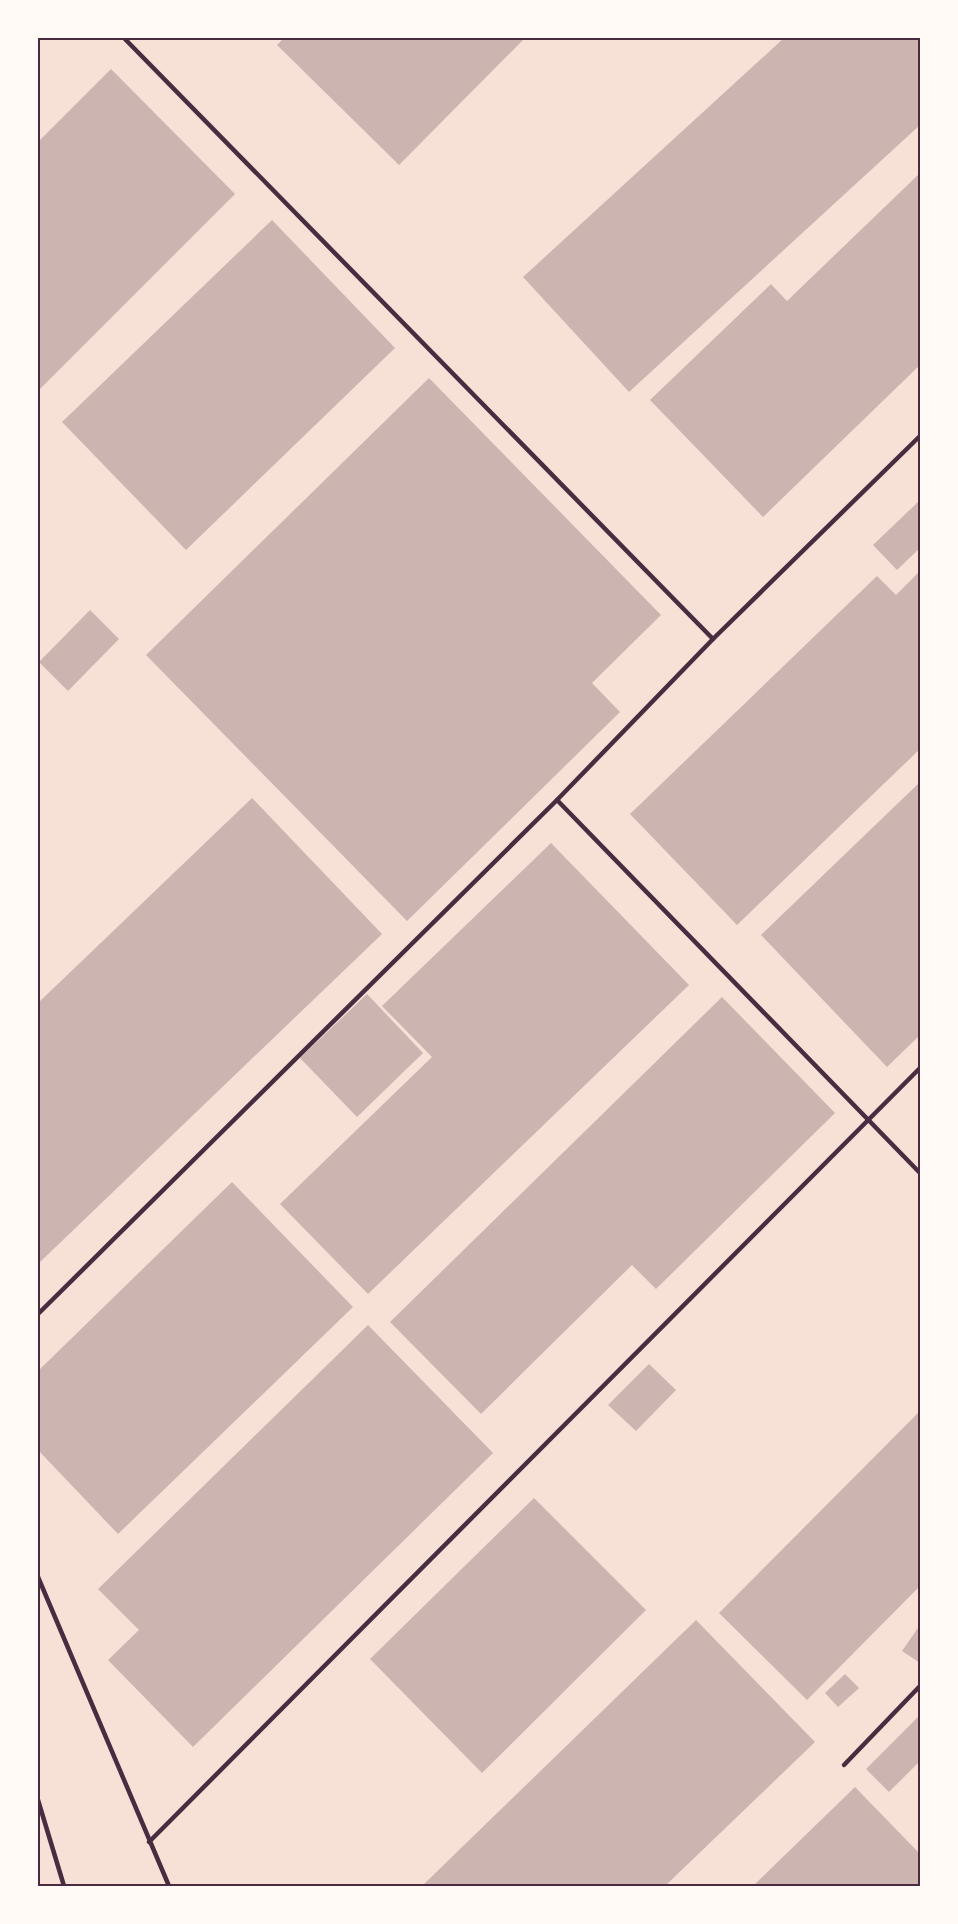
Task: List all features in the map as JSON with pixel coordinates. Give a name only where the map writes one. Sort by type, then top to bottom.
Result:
[{"type":"lane","points":[[124,38],[713,639]]},
{"type":"lane","points":[[38,1314],[557,800],[713,639],[921,436]]},
{"type":"lane","points":[[557,800],[921,1173]]},
{"type":"lane","points":[[149,1842],[921,1068]]},
{"type":"lane","points":[[38,1577],[169,1887]]},
{"type":"lane","points":[[844,1765],[921,1686]]},
{"type":"lane","points":[[38,1800],[64,1887]]},
{"type":"building","points":[[284,38],[525,38],[399,165],[277,45]]},
{"type":"building","points":[[784,38],[920,38],[920,125],[629,392],[523,277]]},
{"type":"building","points":[[111,69],[235,194],[38,391],[38,142]]},
{"type":"building","points":[[920,173],[920,365],[763,517],[650,400],[771,284],[787,301]]},
{"type":"building","points":[[272,220],[395,348],[186,550],[62,422]]},
{"type":"building","points":[[429,378],[661,615],[592,683],[620,712],[407,921],[146,655]]},
{"type":"building","points":[[918,502],[920,505],[920,548],[897,570],[873,545]]},
{"type":"building","points":[[920,571],[920,749],[737,925],[630,814],[877,576],[896,595]]},
{"type":"building","points":[[90,610],[119,639],[68,691],[39,662]]},
{"type":"building","points":[[920,782],[920,1035],[887,1067],[761,935]]},
{"type":"building","points":[[252,798],[382,934],[38,1264],[38,1003]]},
{"type":"building","points":[[551,843],[689,985],[368,1294],[280,1204],[432,1057],[382,1006]]},
{"type":"building","points":[[367,994],[423,1053],[357,1117],[300,1058]]},
{"type":"building","points":[[722,997],[835,1113],[656,1289],[632,1265],[481,1414],[390,1322]]},
{"type":"building","points":[[232,1182],[353,1307],[118,1534],[38,1450],[38,1371]]},
{"type":"building","points":[[368,1325],[493,1453],[193,1747],[108,1660],[139,1630],[98,1589]]},
{"type":"building","points":[[649,1364],[676,1390],[636,1431],[608,1405]]},
{"type":"building","points":[[920,1411],[920,1586],[807,1700],[719,1613]]},
{"type":"building","points":[[534,1498],[646,1610],[482,1773],[370,1659]]},
{"type":"building","points":[[696,1620],[815,1742],[665,1886],[422,1886]]},
{"type":"building","points":[[920,1625],[920,1663],[902,1651]]},
{"type":"building","points":[[845,1674],[859,1688],[838,1707],[825,1693]]},
{"type":"building","points":[[920,1715],[920,1761],[889,1792],[866,1769]]},
{"type":"building","points":[[855,1787],[920,1854],[920,1886],[753,1886]]}]
